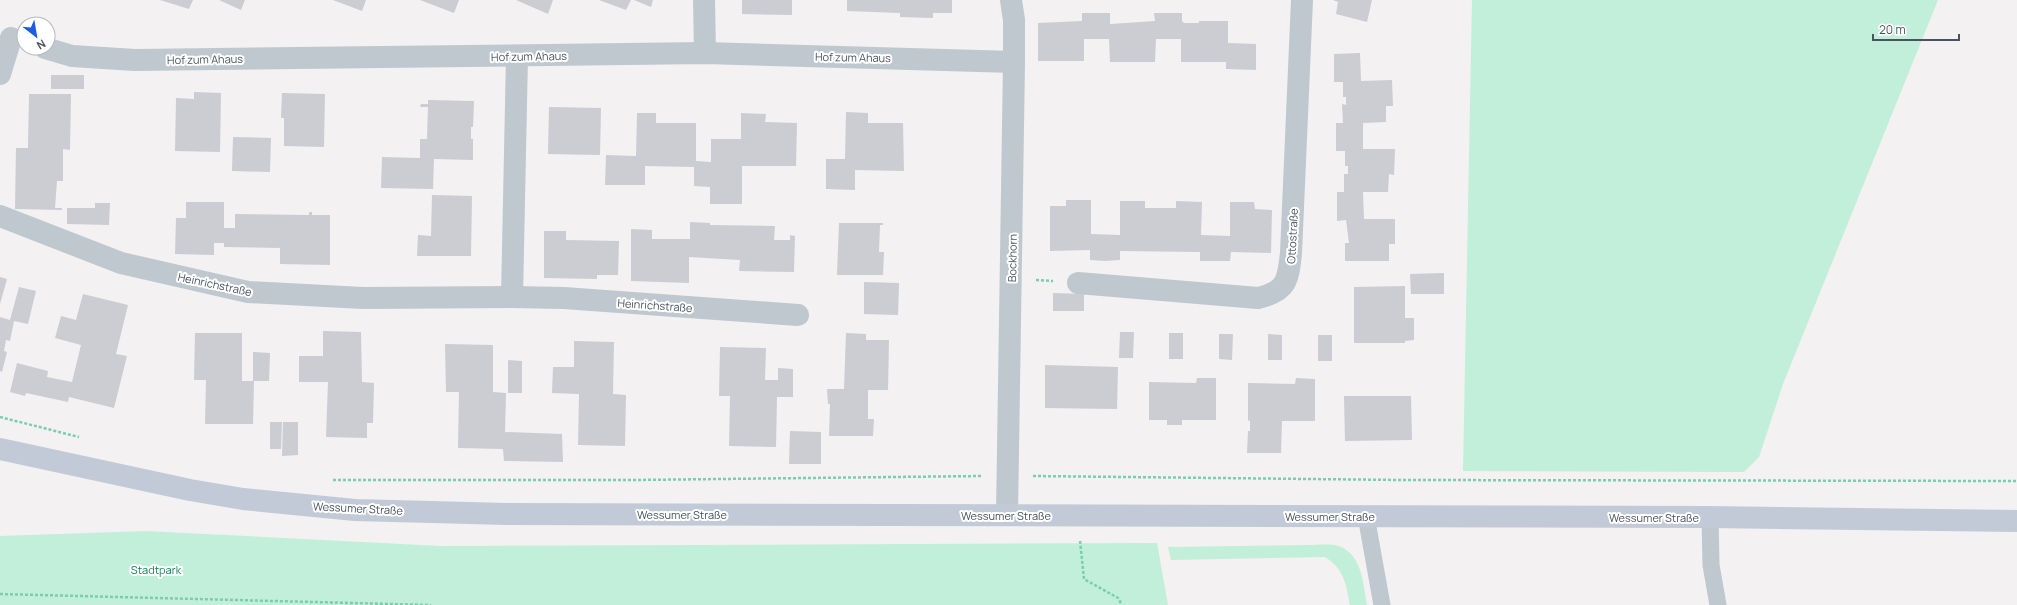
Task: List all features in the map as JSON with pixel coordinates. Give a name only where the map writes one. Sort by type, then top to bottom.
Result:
[{"type":"main road","name":"Wessumer Straße","points":[[0,449],[205,493],[243,499],[355,510],[506,514],[1710,517],[2017,521]]},
{"type":"street","points":[[704,0],[704,53]]},
{"type":"street","name":"Bockhorn","points":[[1007,515],[1012,278],[1014,62],[1014,20],[1011,0]]},
{"type":"street","name":"Ottostraße","points":[[1078,283],[1258,298],[1273,294],[1284,285],[1290,270],[1292,253],[1302,0]]},
{"type":"street","points":[[0,74],[12,34]]},
{"type":"street","name":"Hof zum Ahaus","points":[[56,51],[72,56],[135,60],[704,53],[1014,62]]},
{"type":"street","points":[[512,297],[517,56]]},
{"type":"street","name":"Heinrichstraße","points":[[0,216],[121,263],[248,292],[363,298],[564,298],[798,315]]},
{"type":"lane","points":[[1366,516],[1382,605]]},
{"type":"lane","points":[[1710,517],[1711,565],[1718,605]]},
{"type":"path","points":[[1012,278],[1078,283]]},
{"type":"path","points":[[1077,515],[1084,580],[1118,598],[1122,605]]},
{"type":"path","points":[[0,594],[430,605]]},
{"type":"green space","points":[[1472,0],[1938,0],[1783,384],[1759,457],[1744,472],[1463,471]]},
{"type":"green space","name":"Stadtpark","points":[[146,531],[440,546],[1157,543],[1168,605],[0,605],[0,536]]},
{"type":"green space","points":[[1326,544],[1341,547],[1354,557],[1361,572],[1367,605],[1350,605],[1343,577],[1336,566],[1325,557],[1171,560],[1168,547]]},
{"type":"building","points":[[160,0],[193,0],[189,9]]},
{"type":"building","points":[[219,0],[245,0],[241,10]]},
{"type":"building","points":[[333,0],[366,0],[362,11]]},
{"type":"building","points":[[420,0],[459,0],[454,13]]},
{"type":"building","points":[[516,0],[553,0],[548,14]]},
{"type":"building","points":[[599,0],[631,0],[626,10]]},
{"type":"building","points":[[634,0],[653,0],[651,7]]},
{"type":"building","points":[[742,0],[792,0],[792,15],[742,14]]},
{"type":"building","points":[[847,0],[952,0],[952,13],[933,13],[933,18],[900,17],[900,13],[847,11]]},
{"type":"building","points":[[1333,0],[1372,0],[1367,22],[1336,14],[1338,2]]},
{"type":"building","points":[[1082,13],[1110,13],[1110,24],[1155,21],[1154,13],[1182,13],[1182,21],[1184,23],[1199,23],[1199,21],[1228,21],[1228,43],[1256,44],[1256,70],[1226,69],[1226,62],[1181,62],[1181,39],[1156,39],[1155,62],[1110,62],[1109,39],[1084,39],[1084,61],[1038,61],[1038,23],[1082,21]]},
{"type":"building","points":[[1360,53],[1361,81],[1392,80],[1393,106],[1386,106],[1386,122],[1363,123],[1363,149],[1395,149],[1394,175],[1389,174],[1388,192],[1363,192],[1364,219],[1395,219],[1395,244],[1389,244],[1389,261],[1345,261],[1345,243],[1349,243],[1346,220],[1337,221],[1337,192],[1344,192],[1344,174],[1348,174],[1348,166],[1345,166],[1345,151],[1336,151],[1336,123],[1343,123],[1342,104],[1346,105],[1346,97],[1343,97],[1343,82],[1334,82],[1334,54]]},
{"type":"building","points":[[51,75],[84,75],[84,89],[51,89]]},
{"type":"building","points":[[194,92],[221,93],[220,152],[175,151],[176,98],[194,99]]},
{"type":"building","points":[[282,93],[325,94],[324,147],[284,146],[284,118],[281,118]]},
{"type":"building","points":[[29,94],[71,94],[70,150],[63,149],[63,181],[57,181],[55,208],[62,208],[62,210],[15,209],[16,148],[28,148]]},
{"type":"building","points":[[428,100],[474,101],[473,127],[471,127],[471,139],[473,139],[473,160],[434,159],[433,189],[381,188],[382,157],[420,158],[420,139],[427,139],[428,107],[420,107],[421,104],[428,104]]},
{"type":"building","points":[[549,107],[601,108],[600,155],[548,154]]},
{"type":"building","points":[[846,112],[868,113],[868,123],[903,123],[904,171],[855,170],[855,190],[826,189],[826,159],[845,159]]},
{"type":"building","points":[[637,113],[656,113],[656,123],[696,123],[696,161],[711,162],[711,139],[741,139],[741,113],[766,114],[765,122],[797,123],[796,166],[742,166],[742,204],[710,204],[710,187],[694,186],[694,167],[645,166],[645,185],[605,185],[606,155],[636,156]]},
{"type":"building","points":[[233,137],[271,138],[270,172],[232,171]]},
{"type":"building","points":[[432,195],[472,196],[471,256],[417,256],[418,235],[431,236]]},
{"type":"building","points":[[1066,200],[1091,200],[1091,234],[1120,235],[1120,201],[1145,201],[1145,208],[1176,208],[1176,201],[1202,202],[1201,235],[1230,236],[1230,202],[1254,202],[1255,209],[1272,210],[1271,253],[1231,252],[1230,261],[1200,261],[1200,252],[1120,251],[1120,260],[1105,261],[1090,260],[1090,250],[1050,251],[1050,206],[1066,206]]},
{"type":"building","points":[[186,202],[224,202],[224,228],[235,228],[235,214],[309,215],[309,212],[312,212],[312,215],[330,215],[330,265],[280,264],[280,248],[224,247],[224,243],[214,243],[214,255],[175,254],[176,218],[186,218]]},
{"type":"building","points":[[95,203],[110,203],[109,225],[67,224],[67,208],[95,208]]},
{"type":"building","points":[[690,222],[710,223],[710,225],[775,226],[774,240],[790,240],[790,235],[795,236],[794,272],[739,271],[740,260],[689,257],[689,283],[631,281],[631,229],[652,230],[652,239],[690,239]]},
{"type":"building","points":[[839,223],[883,223],[883,225],[880,225],[879,252],[884,252],[883,275],[837,275]]},
{"type":"building","points":[[544,231],[566,231],[566,240],[619,241],[618,275],[597,275],[597,279],[544,278]]},
{"type":"building","points":[[1444,273],[1444,294],[1411,294],[1410,274]]},
{"type":"building","points":[[0,277],[7,279],[0,304]]},
{"type":"building","points":[[864,282],[899,283],[898,315],[864,314]]},
{"type":"building","points":[[1405,286],[1405,318],[1414,318],[1414,340],[1405,341],[1405,343],[1354,343],[1354,287]]},
{"type":"building","points":[[19,287],[36,291],[28,324],[14,321],[10,341],[6,340],[4,351],[7,352],[2,372],[0,371],[0,317],[10,320]]},
{"type":"building","points":[[1053,293],[1084,294],[1084,311],[1053,311]]},
{"type":"building","points":[[83,294],[128,305],[116,354],[127,356],[114,408],[69,397],[68,402],[26,393],[25,396],[10,392],[17,363],[48,371],[47,377],[72,382],[81,345],[55,338],[61,316],[76,320]]},
{"type":"building","points":[[323,331],[361,332],[362,382],[374,383],[373,423],[367,423],[367,438],[326,437],[328,382],[299,382],[299,356],[323,356]]},
{"type":"building","points":[[1120,332],[1134,332],[1133,358],[1119,358]]},
{"type":"building","points":[[195,333],[242,333],[242,381],[253,381],[253,352],[270,353],[269,381],[254,381],[253,424],[205,424],[206,380],[194,380]]},
{"type":"building","points":[[846,333],[866,334],[866,340],[889,340],[888,390],[868,390],[868,419],[874,419],[873,436],[829,436],[830,404],[828,404],[827,389],[844,389]]},
{"type":"building","points":[[1169,333],[1183,333],[1183,359],[1169,359]]},
{"type":"building","points":[[1219,334],[1233,334],[1232,360],[1219,359]]},
{"type":"building","points":[[1268,334],[1282,335],[1282,360],[1268,360]]},
{"type":"building","points":[[1318,335],[1332,335],[1332,361],[1318,361]]},
{"type":"building","points":[[574,341],[614,342],[613,394],[626,395],[625,446],[578,445],[579,394],[552,393],[553,367],[574,367]]},
{"type":"building","points":[[445,344],[493,345],[493,392],[506,393],[505,432],[562,434],[563,462],[504,461],[503,449],[458,448],[459,392],[446,392]]},
{"type":"building","points":[[720,347],[766,348],[765,380],[778,380],[778,368],[793,369],[793,397],[777,397],[776,447],[729,446],[730,396],[719,396]]},
{"type":"building","points":[[508,360],[522,361],[522,393],[508,393]]},
{"type":"building","points":[[1045,365],[1118,367],[1117,409],[1045,408]]},
{"type":"building","points":[[1197,378],[1216,378],[1216,420],[1182,420],[1182,425],[1167,425],[1167,420],[1149,420],[1149,382],[1196,383]]},
{"type":"building","points":[[1296,378],[1315,379],[1315,421],[1282,421],[1281,453],[1247,453],[1248,431],[1250,431],[1250,420],[1248,421],[1248,383],[1295,384]]},
{"type":"building","points":[[1344,396],[1411,396],[1412,440],[1345,441]]},
{"type":"building","points":[[270,422],[282,422],[281,449],[270,449]]},
{"type":"building","points":[[283,422],[298,422],[298,455],[282,456]]},
{"type":"building","points":[[790,431],[821,432],[821,464],[789,464]]}]
